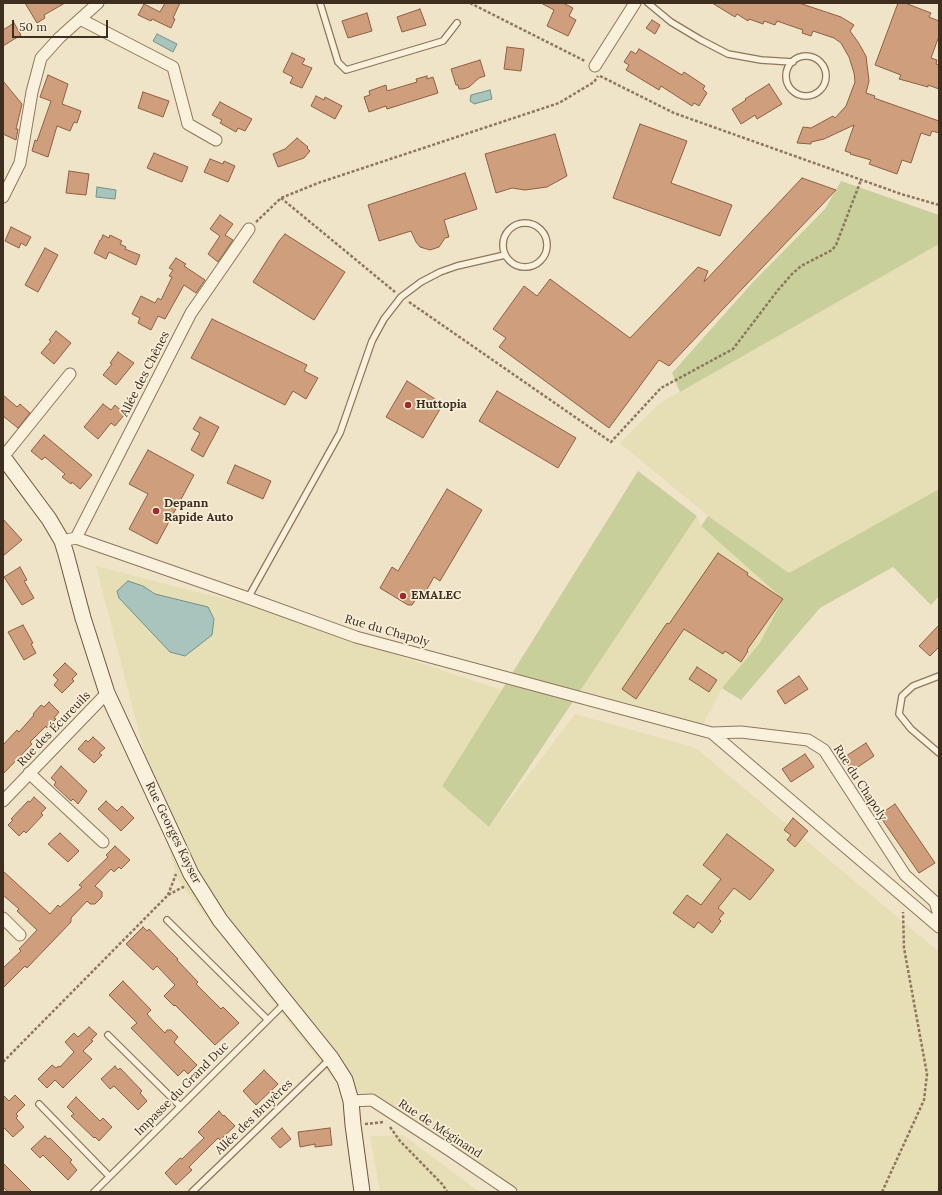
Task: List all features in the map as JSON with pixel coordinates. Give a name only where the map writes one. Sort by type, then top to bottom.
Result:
[{"type":"street","points":[[3,197],[20,163],[32,92],[41,58],[59,38],[98,3]]},
{"type":"street","points":[[597,71],[635,3]]},
{"type":"street","points":[[80,19],[173,67],[188,124],[216,140]]},
{"type":"street","name":"Allée des Chênes","points":[[76,538],[191,313],[249,229]]},
{"type":"street","points":[[3,457],[70,374]]},
{"type":"street","name":"Rue Georges Kayser","points":[[3,457],[49,519],[62,541],[85,624],[107,693],[191,874],[220,920],[331,1058],[345,1080],[351,1102],[362,1192]]},
{"type":"street","points":[[62,541],[76,538]]},
{"type":"street","name":"Rue du Chapoly","points":[[76,538],[356,637],[712,734],[741,732],[808,740],[824,750],[905,875],[935,902],[938,912],[937,925]]},
{"type":"street","name":"Rue des Écureuils","points":[[3,801],[107,693]]},
{"type":"street","name":"Rue du Chapoly","points":[[712,734],[937,925]]},
{"type":"street","points":[[29,773],[103,842]]},
{"type":"street","points":[[3,918],[20,935]]},
{"type":"street","name":"Rue de Méginand","points":[[351,1102],[372,1100],[511,1192]]},
{"type":"lane","points":[[320,3],[338,62],[346,70],[443,41],[457,23]]},
{"type":"lane","points":[[648,3],[671,22],[728,54],[761,60],[793,62],[805,56],[818,60],[826,71],[825,84],[821,90],[810,96],[798,94],[792,90],[787,79],[787,73],[793,62]]},
{"type":"lane","points":[[526,223],[534,225],[540,229],[547,242],[547,249],[544,256],[534,265],[521,267],[515,265],[509,261],[505,255],[503,240],[506,233],[519,224],[526,223]]},
{"type":"lane","points":[[248,598],[340,433],[372,341],[384,319],[401,297],[421,282],[440,272],[457,266],[505,255]]},
{"type":"lane","points":[[939,676],[913,686],[902,696],[899,714],[911,729],[939,752]]},
{"type":"lane","points":[[167,920],[268,1020]]},
{"type":"lane","name":"Impasse du Grand Duc","points":[[94,1192],[286,1002]]},
{"type":"lane","points":[[108,1035],[180,1106]]},
{"type":"lane","name":"Allée des Bruyères","points":[[192,1192],[331,1058]]},
{"type":"lane","points":[[39,1104],[110,1176]]},
{"type":"path","points":[[470,3],[674,113],[861,180],[939,206]]},
{"type":"path","points":[[249,229],[282,198],[318,183],[559,103],[594,82],[597,71]]},
{"type":"path","points":[[282,198],[401,297],[611,442],[660,388],[733,349],[792,274],[801,266],[832,250],[836,245],[861,180]]},
{"type":"path","points":[[3,1062],[168,895],[176,874]]},
{"type":"path","points":[[882,1192],[924,1100],[927,1074],[904,948],[903,896]]},
{"type":"path","points":[[353,1125],[386,1121],[400,1141],[443,1185],[447,1192]]},
{"type":"shaded area","points":[[939,244],[939,489],[789,573],[708,516],[620,443],[660,403]]},
{"type":"shaded area","points":[[697,516],[701,526],[783,599],[759,644],[722,688],[703,724],[580,690]]},
{"type":"shaded area","points":[[96,566],[244,604],[501,690],[442,786],[489,827],[575,714],[696,748],[939,952],[939,1192],[519,1192],[330,1075],[177,879]]},
{"type":"shaded area","points":[[403,1135],[480,1192],[380,1192],[370,1136]]},
{"type":"green space","points":[[841,181],[939,215],[939,244],[680,392],[672,373],[753,282],[825,209]]},
{"type":"green space","points":[[638,471],[697,516],[489,827],[442,786]]},
{"type":"green space","points":[[939,489],[939,596],[931,605],[893,567],[820,608],[741,700],[722,688],[759,644],[783,599],[701,526],[708,516],[789,573]]},
{"type":"water","points":[[157,34],[177,44],[173,52],[153,41]]},
{"type":"water","points":[[490,90],[492,99],[474,104],[470,101],[471,95]]},
{"type":"water","points":[[97,187],[116,190],[115,199],[96,197]]},
{"type":"water","points":[[128,581],[143,586],[155,594],[208,607],[214,619],[212,635],[185,656],[170,652],[119,598],[117,591]]},
{"type":"building","points":[[25,3],[65,3],[44,15],[45,18],[37,23]]},
{"type":"building","points":[[165,3],[180,3],[173,18],[175,19],[171,28],[152,19],[151,21],[138,15],[144,4],[160,12]]},
{"type":"building","points":[[541,3],[563,3],[573,8],[569,16],[576,20],[568,36],[547,26],[554,10]]},
{"type":"building","points":[[712,3],[799,3],[841,17],[854,25],[850,31],[866,56],[869,81],[866,93],[875,96],[874,98],[939,121],[939,133],[932,131],[930,136],[921,133],[911,163],[902,160],[897,174],[869,164],[871,160],[845,151],[854,125],[824,139],[811,142],[811,144],[797,143],[803,127],[811,128],[833,116],[835,118],[846,106],[855,82],[849,57],[841,43],[834,38],[813,31],[811,36],[802,33],[803,30],[777,21],[775,25],[764,21],[763,24],[749,19],[748,21],[737,14],[735,17]]},
{"type":"building","points":[[898,3],[905,3],[931,13],[929,17],[939,21],[939,36],[931,58],[937,60],[936,64],[939,65],[939,89],[928,85],[928,87],[899,79],[901,75],[875,65]]},
{"type":"building","points":[[420,9],[426,25],[402,32],[397,17]]},
{"type":"building","points":[[367,13],[372,31],[348,38],[342,21]]},
{"type":"building","points":[[652,20],[660,25],[655,34],[646,28]]},
{"type":"building","points":[[14,23],[21,35],[3,46],[3,30]]},
{"type":"building","points":[[507,47],[524,49],[521,71],[504,69]]},
{"type":"building","points":[[639,49],[682,75],[684,72],[705,86],[703,89],[707,93],[699,106],[694,103],[692,106],[661,86],[659,90],[626,70],[629,65],[624,62],[631,51],[636,54]]},
{"type":"building","points":[[292,53],[305,59],[302,64],[312,68],[302,88],[290,83],[293,77],[283,72]]},
{"type":"building","points":[[480,60],[485,76],[479,78],[469,87],[459,89],[458,85],[456,85],[451,69]]},
{"type":"building","points":[[48,75],[68,84],[62,104],[81,111],[77,123],[74,122],[70,131],[57,126],[48,157],[32,151],[51,101],[40,97]]},
{"type":"building","points":[[427,76],[427,79],[433,77],[438,93],[387,109],[386,106],[369,112],[364,97],[370,95],[369,91],[386,85],[387,91],[417,82],[416,79]]},
{"type":"building","points":[[3,81],[22,104],[16,129],[18,129],[16,140],[3,134]]},
{"type":"building","points":[[769,84],[782,104],[757,119],[755,115],[741,124],[732,109]]},
{"type":"building","points":[[143,92],[169,101],[163,117],[138,108]]},
{"type":"building","points":[[316,96],[324,100],[325,97],[342,106],[335,119],[311,106]]},
{"type":"building","points":[[220,102],[252,119],[245,131],[238,128],[236,132],[220,123],[222,120],[212,115]]},
{"type":"building","points":[[640,124],[687,141],[671,183],[732,205],[720,236],[613,198]]},
{"type":"building","points":[[555,134],[567,176],[547,187],[525,190],[512,188],[496,193],[485,154]]},
{"type":"building","points":[[297,138],[308,147],[307,148],[310,151],[304,158],[278,167],[273,154],[285,149]]},
{"type":"building","points":[[154,153],[188,167],[182,182],[147,168]]},
{"type":"building","points":[[210,159],[223,164],[224,161],[235,166],[228,182],[204,172]]},
{"type":"building","points":[[69,171],[89,174],[86,195],[66,193]]},
{"type":"building","points":[[465,173],[477,209],[444,220],[449,237],[445,238],[439,247],[430,250],[420,247],[411,231],[379,241],[368,205]]},
{"type":"building","points":[[802,178],[836,190],[669,366],[659,360],[609,428],[499,347],[506,338],[493,329],[524,286],[537,296],[550,279],[630,338],[698,267],[708,271],[704,282]]},
{"type":"building","points":[[220,215],[233,224],[225,235],[233,240],[218,262],[208,254],[220,236],[210,229]]},
{"type":"building","points":[[11,227],[31,237],[26,246],[21,243],[19,248],[5,241]]},
{"type":"building","points":[[285,234],[345,272],[314,320],[253,282]]},
{"type":"building","points":[[103,235],[109,238],[110,235],[122,241],[120,244],[126,247],[125,249],[140,255],[136,265],[109,252],[106,259],[94,253]]},
{"type":"building","points":[[45,248],[58,255],[38,292],[25,285]]},
{"type":"building","points":[[176,258],[186,264],[184,266],[205,280],[196,293],[184,285],[165,319],[158,316],[151,330],[138,323],[140,318],[132,314],[141,296],[155,303],[158,298],[161,300],[172,277],[169,276],[173,270],[169,268]]},
{"type":"building","points":[[212,319],[307,365],[304,371],[318,378],[306,399],[293,391],[285,405],[191,358]]},
{"type":"building","points":[[56,331],[71,343],[54,364],[41,353],[51,341],[49,340]]},
{"type":"building","points":[[118,352],[134,363],[116,385],[103,375],[112,364],[110,363]]},
{"type":"building","points":[[407,381],[443,404],[423,438],[386,417]]},
{"type":"building","points":[[497,391],[576,438],[558,468],[479,421]]},
{"type":"building","points":[[3,395],[17,407],[20,404],[30,413],[18,428],[3,416]]},
{"type":"building","points":[[103,404],[111,410],[115,405],[125,414],[115,426],[111,423],[98,439],[84,427]]},
{"type":"building","points":[[200,417],[219,427],[203,457],[191,450],[200,433],[193,429]]},
{"type":"building","points":[[44,435],[92,475],[80,489],[72,482],[71,484],[62,477],[65,474],[45,457],[42,460],[31,451]]},
{"type":"building","name":"Depann Rapide Auto","points":[[148,450],[194,475],[157,544],[129,529],[148,494],[129,484]]},
{"type":"building","points":[[235,465],[271,481],[263,499],[227,483]]},
{"type":"building","points":[[447,489],[482,510],[440,581],[434,577],[422,598],[418,596],[412,605],[408,605],[380,588],[392,567],[398,571]]},
{"type":"building","points":[[3,519],[22,540],[3,556]]},
{"type":"building","points":[[718,553],[748,573],[747,575],[783,599],[747,650],[748,651],[741,662],[725,651],[723,654],[684,629],[636,699],[622,689],[667,623],[669,624]]},
{"type":"building","points":[[20,567],[27,580],[24,581],[34,598],[22,605],[4,577]]},
{"type":"building","points":[[23,625],[33,643],[31,644],[36,653],[24,660],[8,632]]},
{"type":"building","points":[[939,625],[939,647],[930,656],[919,646]]},
{"type":"building","points":[[65,663],[77,674],[72,679],[74,681],[62,693],[54,685],[58,680],[53,675]]},
{"type":"building","points":[[697,667],[717,680],[709,692],[689,679]]},
{"type":"building","points":[[799,676],[808,689],[785,704],[777,691]]},
{"type":"building","points":[[49,702],[59,712],[54,718],[56,719],[47,728],[46,726],[30,742],[32,744],[3,774],[3,745],[17,730],[19,732],[41,705],[44,707]]},
{"type":"building","points":[[93,737],[105,748],[99,753],[102,755],[94,763],[78,749],[86,740],[88,742]]},
{"type":"building","points":[[866,743],[874,756],[852,771],[843,758]]},
{"type":"building","points":[[805,754],[814,767],[791,782],[782,769]]},
{"type":"building","points":[[61,766],[87,791],[78,804],[73,799],[71,801],[54,785],[56,782],[51,778]]},
{"type":"building","points":[[34,797],[46,808],[41,813],[43,815],[26,833],[24,831],[19,836],[8,825],[13,820],[11,819],[28,801],[30,802]]},
{"type":"building","points":[[106,801],[117,811],[122,806],[134,818],[121,831],[98,809]]},
{"type":"building","points":[[895,804],[935,863],[919,873],[879,815]]},
{"type":"building","points":[[793,818],[808,831],[795,847],[787,840],[791,835],[784,830]]},
{"type":"building","points":[[60,833],[79,851],[68,862],[48,844]]},
{"type":"building","points":[[727,834],[774,870],[750,900],[734,888],[718,908],[724,913],[719,919],[721,921],[712,933],[698,922],[694,928],[673,913],[687,895],[701,905],[721,879],[703,865]]},
{"type":"building","points":[[115,846],[130,860],[121,869],[119,867],[114,872],[111,869],[95,886],[102,892],[102,897],[95,904],[90,904],[87,901],[71,918],[71,922],[27,968],[25,966],[3,988],[3,968],[21,951],[19,949],[37,930],[17,911],[19,909],[3,895],[3,871],[50,914],[58,905],[60,907],[82,887],[79,885],[108,857],[106,855]]},
{"type":"building","points":[[143,927],[147,931],[149,929],[178,959],[177,960],[198,982],[196,984],[221,1009],[223,1007],[239,1023],[215,1045],[164,996],[175,985],[157,966],[153,970],[126,944]]},
{"type":"building","points":[[123,981],[151,1010],[147,1014],[154,1022],[165,1033],[167,1030],[171,1030],[178,1037],[174,1042],[197,1065],[188,1074],[184,1070],[178,1076],[131,1028],[137,1023],[109,995]]},
{"type":"building","points":[[89,1027],[97,1034],[91,1040],[93,1041],[83,1051],[92,1059],[63,1088],[55,1080],[47,1088],[38,1079],[52,1065],[56,1068],[59,1066],[60,1067],[74,1052],[65,1042],[74,1033],[78,1037]]},
{"type":"building","points":[[115,1066],[118,1070],[120,1068],[142,1091],[140,1093],[147,1101],[138,1110],[114,1086],[110,1089],[101,1079]]},
{"type":"building","points":[[264,1070],[278,1084],[256,1105],[243,1091]]},
{"type":"building","points":[[3,1095],[9,1101],[15,1095],[25,1105],[16,1114],[18,1116],[16,1118],[24,1127],[13,1137],[3,1127]]},
{"type":"building","points":[[76,1097],[100,1121],[103,1118],[112,1127],[99,1141],[71,1116],[74,1114],[67,1107]]},
{"type":"building","points":[[219,1111],[235,1126],[220,1140],[218,1138],[189,1167],[192,1170],[176,1185],[165,1173],[204,1138],[198,1132]]},
{"type":"building","points":[[282,1128],[291,1139],[280,1148],[271,1138]]},
{"type":"building","points":[[330,1128],[332,1145],[315,1147],[315,1144],[300,1147],[298,1132]]},
{"type":"building","points":[[45,1136],[48,1139],[50,1138],[72,1160],[70,1162],[77,1170],[68,1180],[43,1155],[40,1158],[31,1149]]},
{"type":"building","points":[[3,1163],[32,1192],[8,1192],[3,1187]]},
{"type":"place","name":"Huttopia","points":[[408,405]]},
{"type":"place","name":"Depann Rapide Auto","points":[[156,511]]},
{"type":"place","name":"EMALEC","points":[[403,596]]}]
